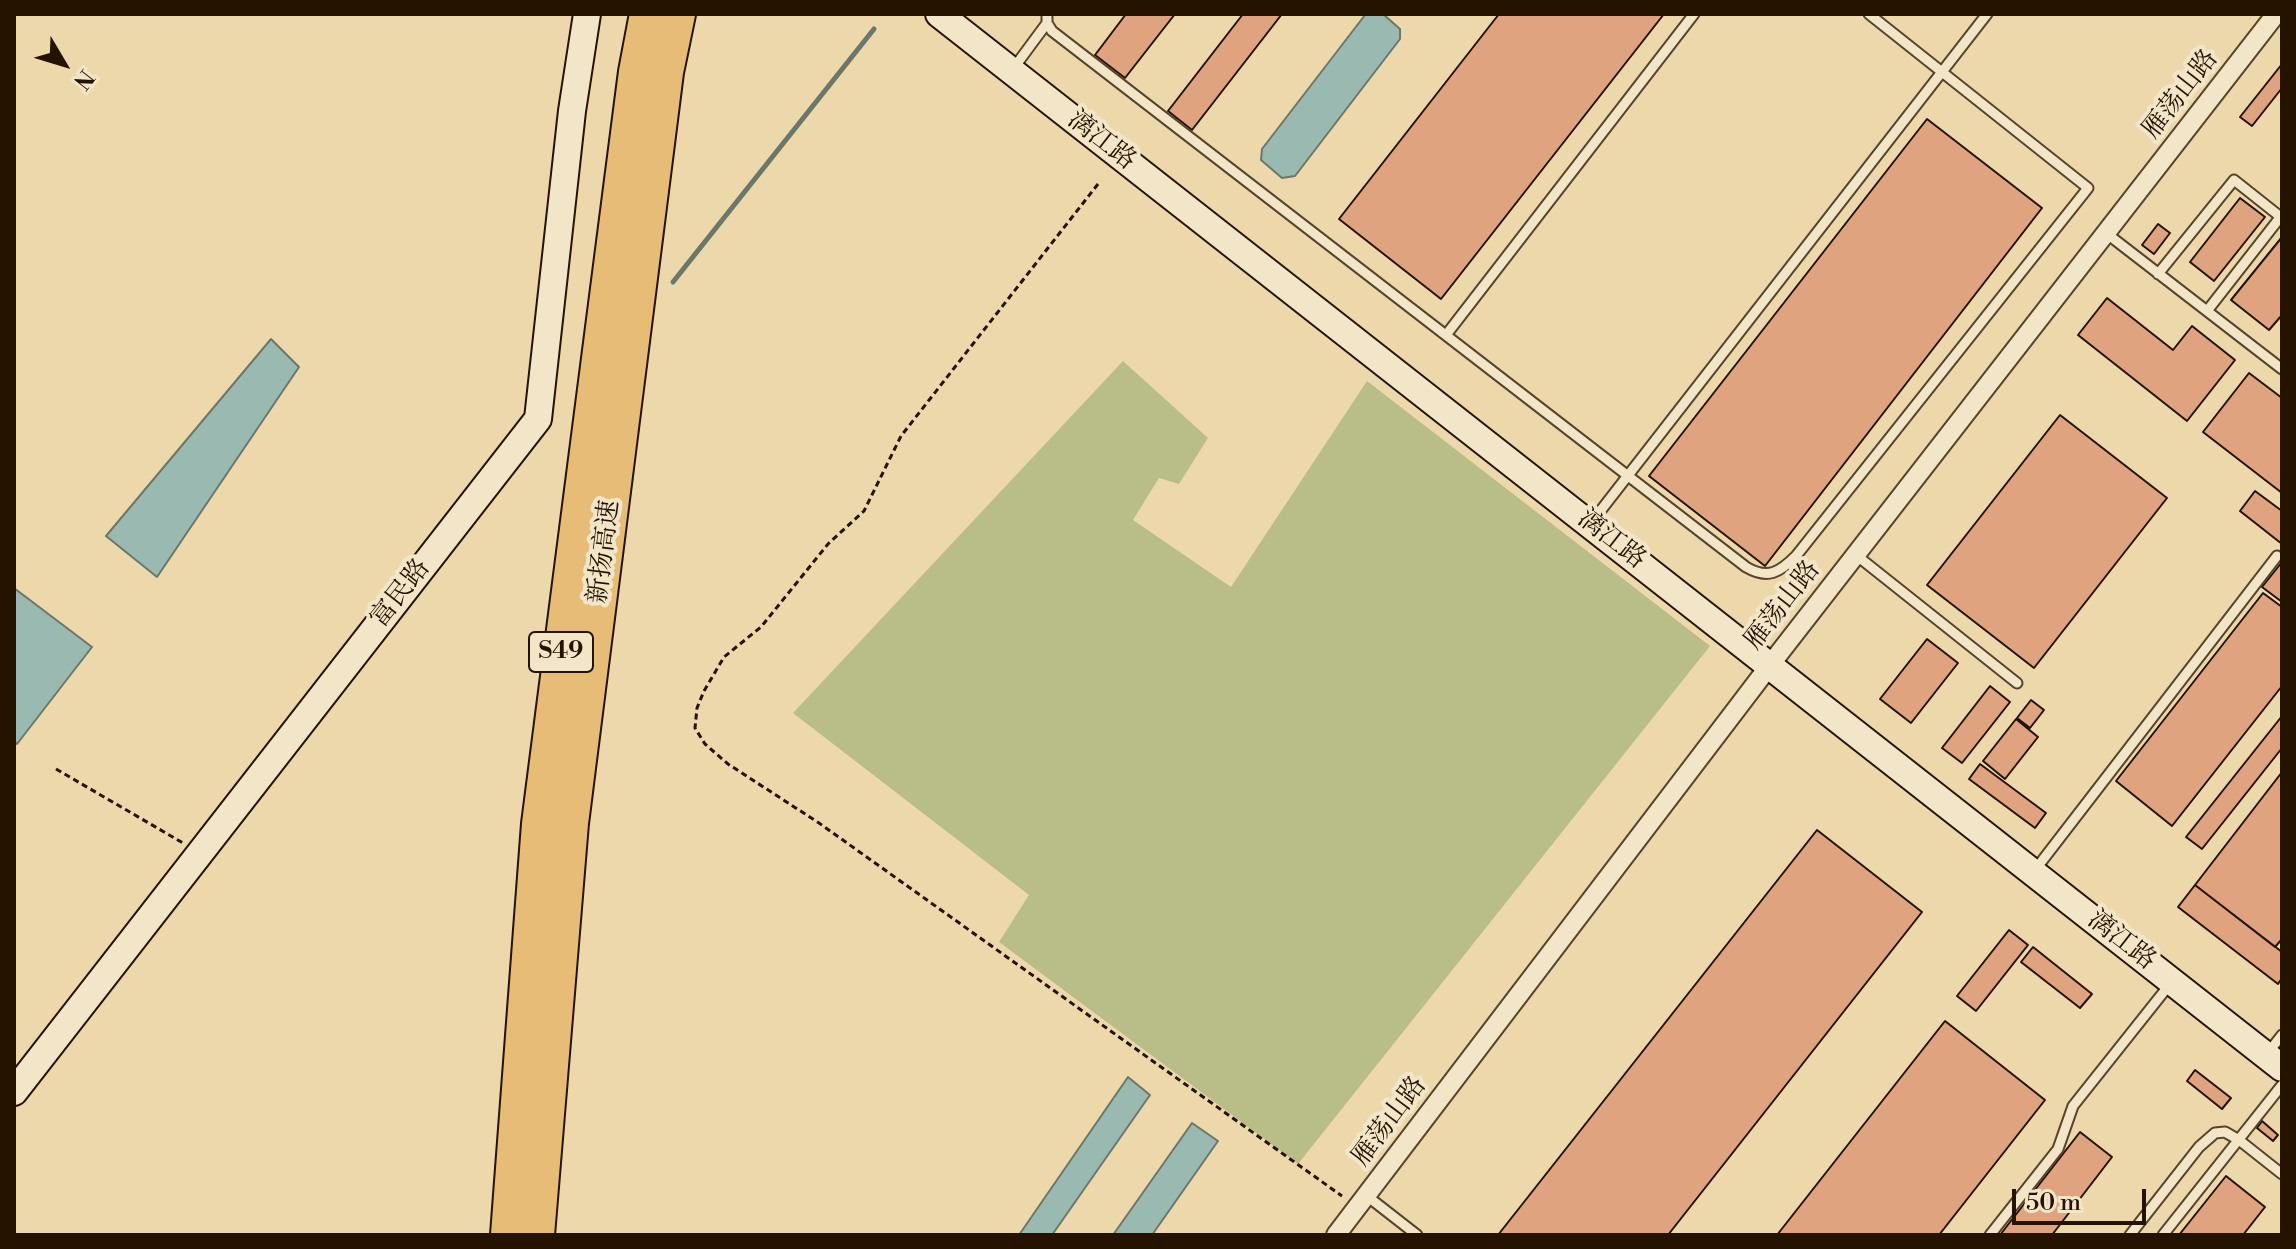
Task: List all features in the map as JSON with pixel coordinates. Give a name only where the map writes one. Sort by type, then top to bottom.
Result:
[{"type":"highway","name":"新扬高速","points":[[537,1235],[571,823],[651,72],[647,14]]},
{"type":"highway","name":"新扬高速","points":[[508,1235],[539,824],[651,72],[678,14]]},
{"type":"street","name":"富民路","points":[[14,1092],[538,419],[572,111],[587,14]]},
{"type":"street","name":"漓江路","points":[[939,14],[2274,1062]]},
{"type":"street","name":"雁荡山路","points":[[1336,1235],[1770,665],[2276,14]]},
{"type":"lane","points":[[1446,335],[1694,14]]},
{"type":"lane","points":[[1047,19],[1052,31],[1746,567],[1766,575],[1777,572],[1796,556],[2088,188],[1869,14]]},
{"type":"lane","points":[[1591,524],[1987,14]]},
{"type":"lane","points":[[2276,14],[2282,20]]},
{"type":"lane","points":[[1012,71],[1047,19]]},
{"type":"lane","points":[[2158,274],[2234,180],[2281,217],[2207,311]]},
{"type":"lane","points":[[2106,233],[2282,369]]},
{"type":"lane","points":[[1856,555],[2017,683]]},
{"type":"lane","points":[[2033,872],[2277,556]]},
{"type":"lane","points":[[1990,1235],[2058,1149],[2073,1106],[2172,982]]},
{"type":"lane","points":[[2274,1062],[2282,1035]]},
{"type":"lane","points":[[2163,1235],[2282,1085]]},
{"type":"lane","points":[[2130,1235],[2204,1142],[2215,1133],[2225,1132],[2239,1140],[2282,1174]]},
{"type":"lane","points":[[1362,1202],[1417,1235]]},
{"type":"path","points":[[1098,184],[901,436],[864,511],[828,544],[761,627],[724,657],[697,708],[695,728],[705,744],[728,764],[831,832],[1362,1202]]},
{"type":"path","points":[[56,769],[200,853]]},
{"type":"green space","points":[[1123,361],[1208,438],[1179,484],[1159,478],[1133,520],[1231,587],[1367,381],[1710,646],[1298,1164],[999,942],[1029,895],[793,713]]},
{"type":"water","points":[[1383,14],[1400,29],[1400,39],[1295,176],[1282,178],[1261,160],[1262,149],[1365,15]]},
{"type":"water","points":[[271,339],[299,367],[157,577],[106,536]]},
{"type":"water","points":[[14,588],[92,647],[17,744],[14,741]]},
{"type":"water","points":[[1128,1077],[1150,1095],[1052,1235],[1019,1235]]},
{"type":"water","points":[[1192,1123],[1218,1141],[1152,1235],[1113,1235]]},
{"type":"building","points":[[1126,14],[1175,14],[1125,78],[1095,55]]},
{"type":"building","points":[[1243,14],[1282,14],[1192,130],[1168,111]]},
{"type":"building","points":[[1499,14],[1664,14],[1441,299],[1339,219]]},
{"type":"building","points":[[2282,64],[2282,88],[2252,126],[2240,117]]},
{"type":"building","points":[[1927,119],[2042,208],[1765,566],[1649,476]]},
{"type":"building","points":[[2240,198],[2265,217],[2214,281],[2190,262]]},
{"type":"building","points":[[2158,224],[2170,233],[2154,254],[2142,245]]},
{"type":"building","points":[[2282,237],[2282,315],[2269,330],[2231,300]]},
{"type":"building","points":[[2107,298],[2173,350],[2192,326],[2235,360],[2187,421],[2078,335]]},
{"type":"building","points":[[2249,373],[2282,398],[2282,493],[2203,432]]},
{"type":"building","points":[[2060,415],[2167,498],[2034,668],[1927,585]]},
{"type":"building","points":[[2255,491],[2282,511],[2282,544],[2240,511]]},
{"type":"building","points":[[2282,562],[2282,602],[2262,587]]},
{"type":"building","points":[[2263,593],[2282,607],[2282,686],[2172,826],[2116,781]]},
{"type":"building","points":[[1927,639],[1958,663],[1911,723],[1880,699]]},
{"type":"building","points":[[1990,686],[2010,702],[1962,763],[1942,748]]},
{"type":"building","points":[[2031,700],[2044,710],[2030,728],[2017,718]]},
{"type":"building","points":[[2282,716],[2282,748],[2202,849],[2186,837]]},
{"type":"building","points":[[2016,719],[2038,737],[2005,779],[1983,761]]},
{"type":"building","points":[[1980,764],[2046,813],[2035,828],[1969,779]]},
{"type":"building","points":[[2282,772],[2282,939],[2275,947],[2195,885]]},
{"type":"building","points":[[1817,830],[1922,912],[1668,1235],[1498,1235]]},
{"type":"building","points":[[2195,885],[2282,952],[2282,978],[2278,984],[2178,907]]},
{"type":"building","points":[[2009,930],[2028,945],[1976,1011],[1957,996]]},
{"type":"building","points":[[2033,947],[2092,994],[2080,1008],[2021,962]]},
{"type":"building","points":[[1945,1021],[2045,1100],[1939,1235],[1777,1235]]},
{"type":"building","points":[[2195,1070],[2231,1098],[2222,1109],[2187,1081]]},
{"type":"building","points":[[2262,1121],[2278,1135],[2273,1141],[2257,1128]]},
{"type":"building","points":[[2080,1132],[2112,1157],[2052,1235],[2000,1235]]},
{"type":"building","points":[[2226,1176],[2265,1207],[2243,1235],[2179,1235]]},
{"type":"waterway","points":[[673,282],[874,29]]}]
